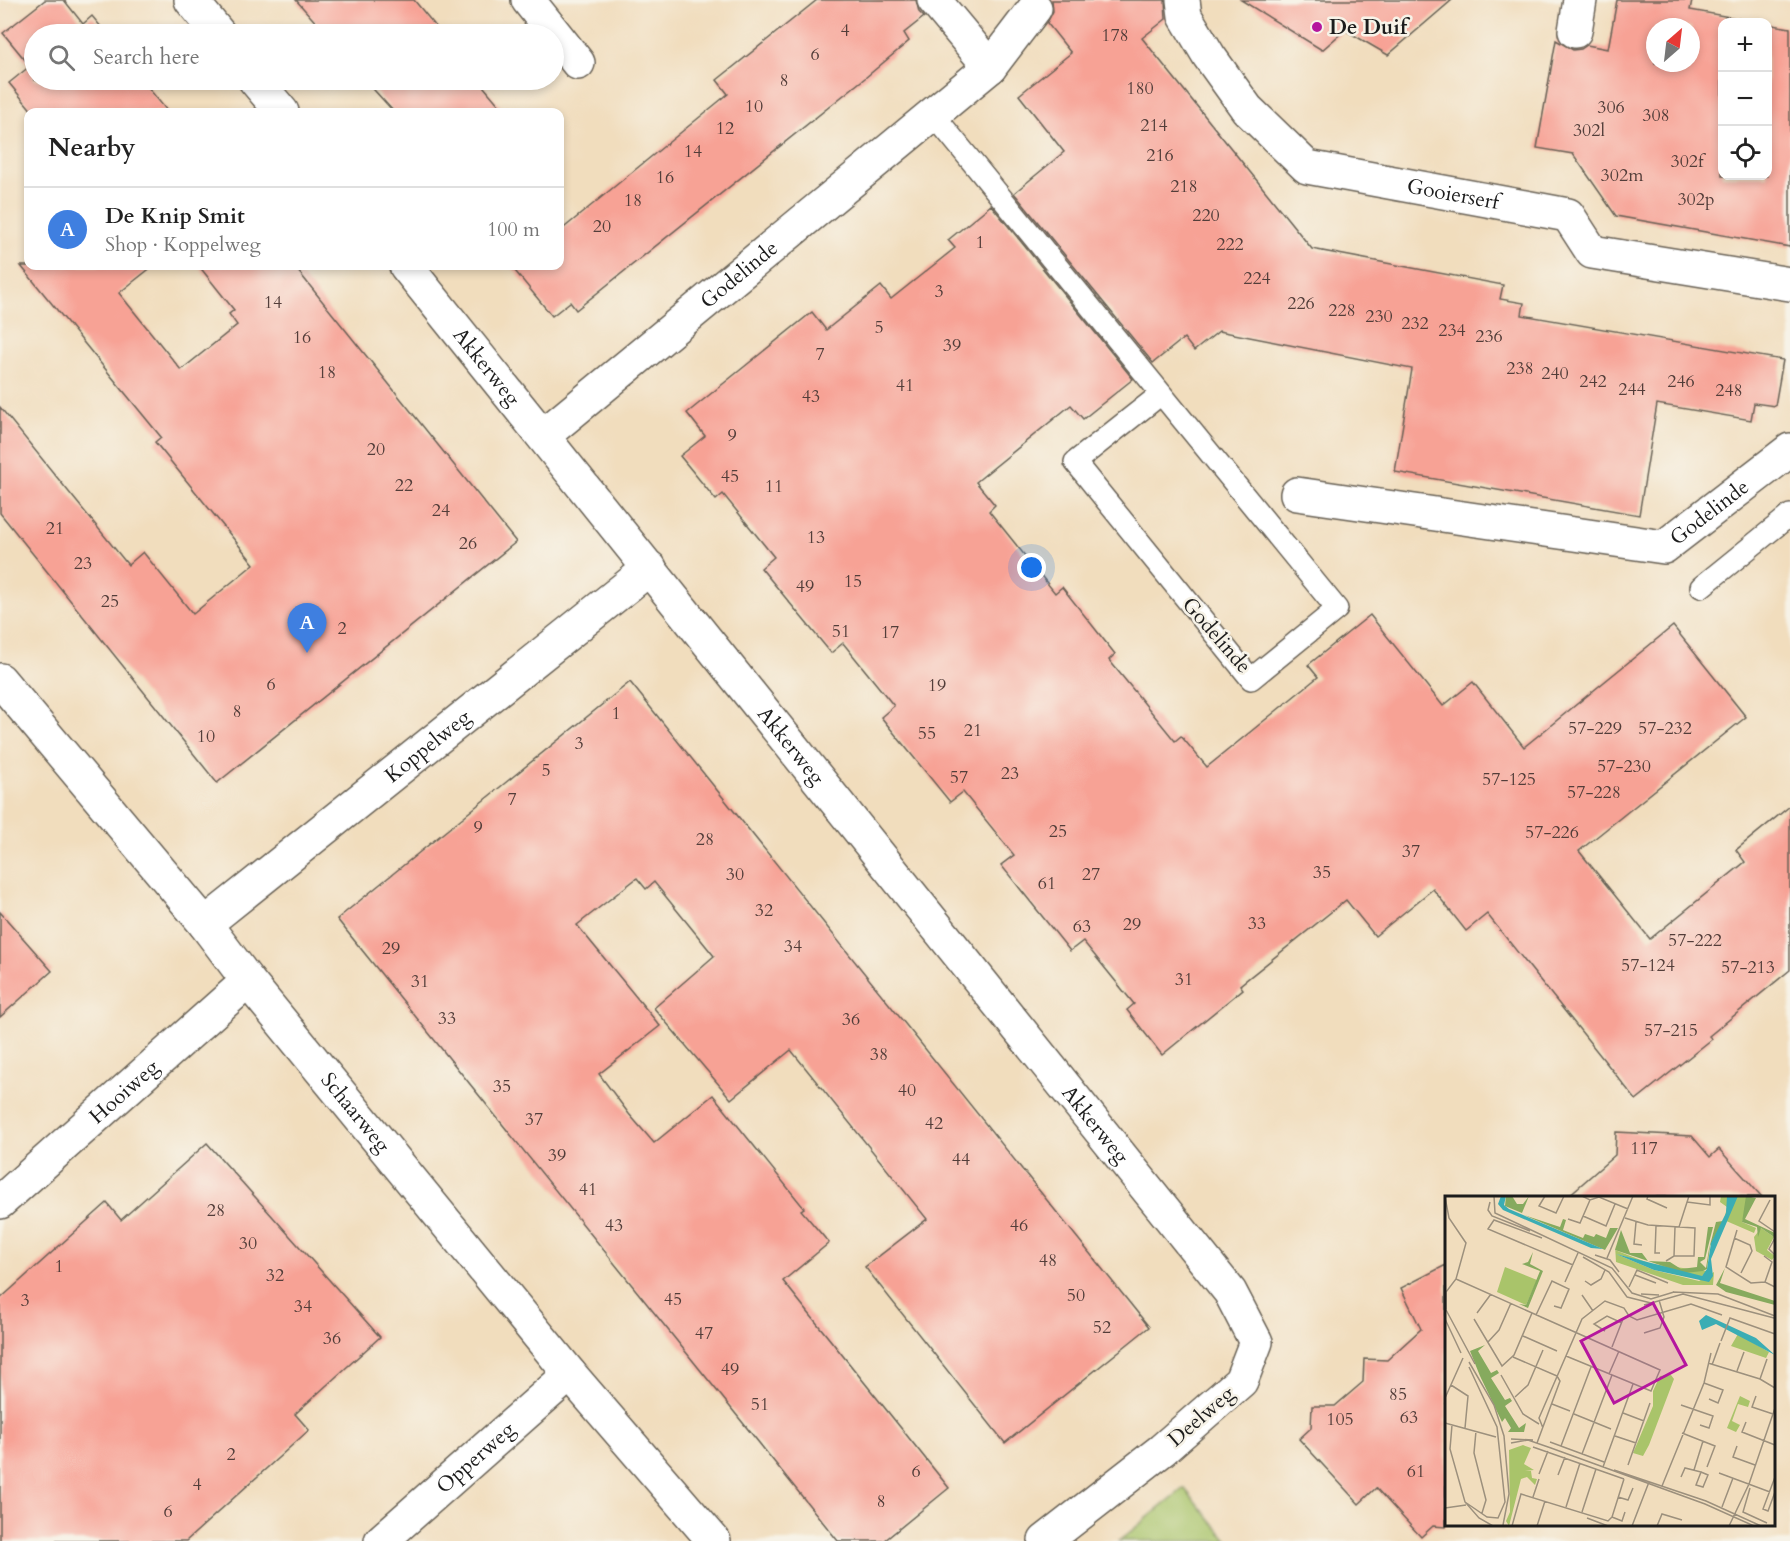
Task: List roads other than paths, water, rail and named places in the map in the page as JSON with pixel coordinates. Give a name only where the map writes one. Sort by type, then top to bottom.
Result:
[{"type":"street","points":[[191,0],[211,24]]},
{"type":"street","points":[[528,0],[547,24]]},
{"type":"street","points":[[934,0],[990,68]]},
{"type":"street","name":"Gooierserf","points":[[1183,0],[1185,16],[1209,57],[1247,109],[1307,167],[1568,215],[1592,252],[1790,284]]},
{"type":"street","name":"Godelinde","points":[[543,436],[990,68],[1035,8]]},
{"type":"street","points":[[564,45],[578,63]]},
{"type":"street","points":[[263,90],[279,108]]},
{"type":"street","name":"Akkerweg","points":[[409,270],[1176,1227]]},
{"type":"street","name":"Godelinde","points":[[1298,494],[1664,547],[1790,450]]},
{"type":"street","name":"Koppelweg","points":[[205,924],[650,568]]},
{"type":"street","name":"Schaarweg","points":[[0,680],[205,924],[248,981],[570,1374],[714,1541]]},
{"type":"street","name":"Hooiweg","points":[[0,1202],[248,981]]},
{"type":"street","name":"Deelweg","points":[[1046,1541],[1162,1450],[1241,1381],[1256,1342],[1230,1292],[1176,1227]]},
{"type":"street","name":"Opperweg","points":[[381,1541],[570,1374]]},
{"type":"lane","name":"Godelinde","points":[[933,114],[1337,609],[1251,679],[1075,462],[1161,394]]},
{"type":"lane","points":[[1701,587],[1790,515]]},
{"type":"place","name":"De Duif","points":[[1317,27]]},
{"type":"place","name":"De Knip Smit","points":[[307,653]]}]
